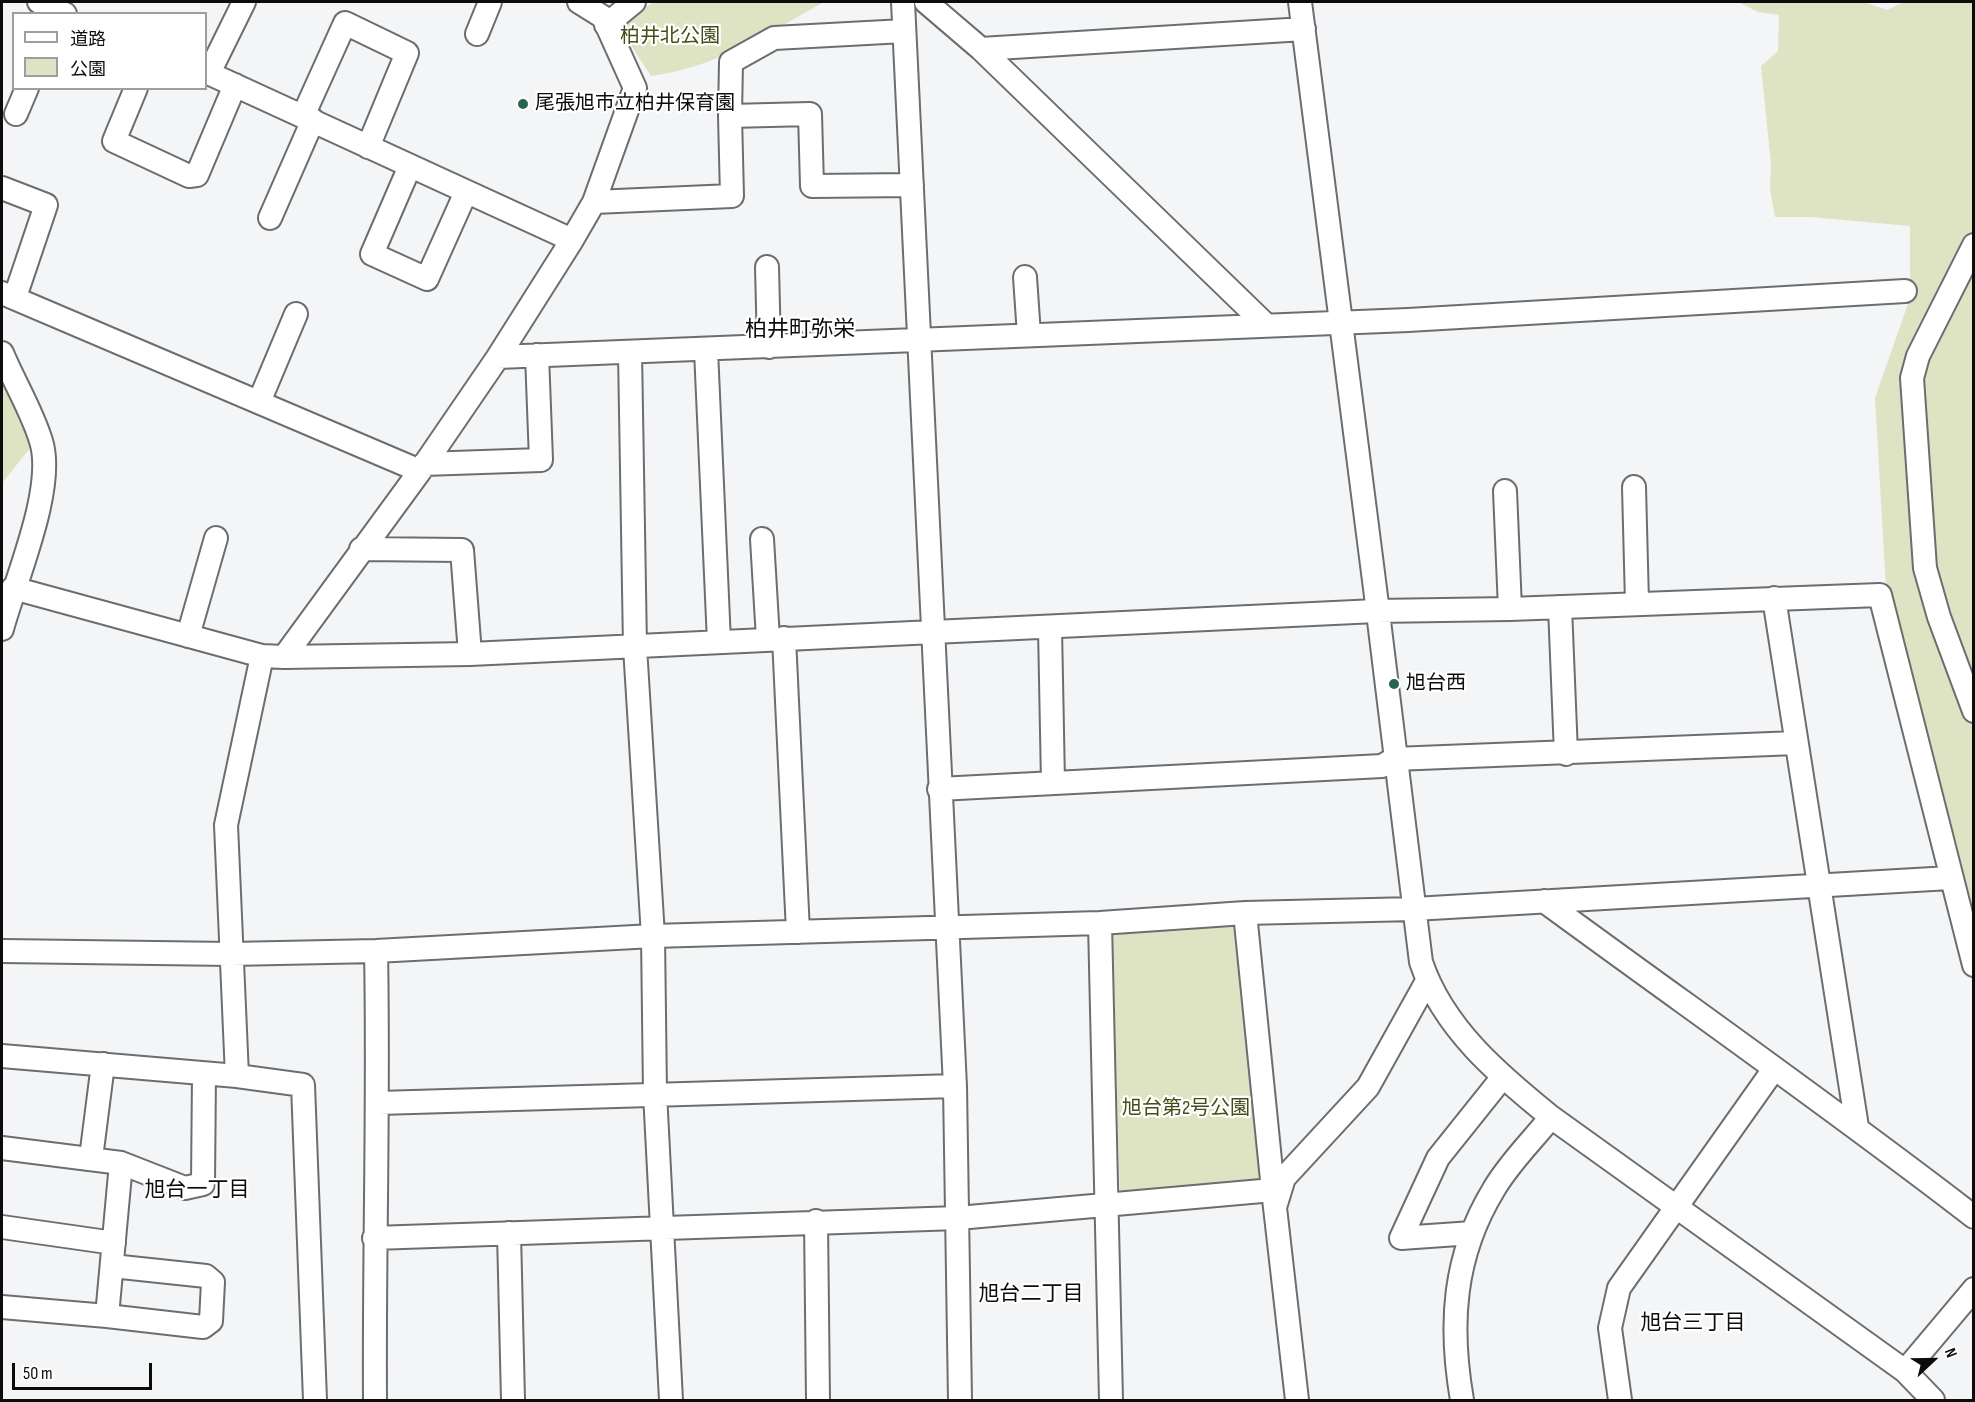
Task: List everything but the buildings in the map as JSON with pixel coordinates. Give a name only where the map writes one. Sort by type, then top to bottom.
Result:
[{"type":"street","points":[[244,2],[207,73],[572,240]]},
{"type":"street","points":[[477,34],[490,2]]},
{"type":"street","points":[[237,1076],[226,825],[273,656],[362,549],[422,468],[498,357],[594,202],[634,88],[603,17],[579,2]]},
{"type":"street","points":[[606,25],[634,2]]},
{"type":"street","points":[[903,2],[921,339],[939,789],[955,1086],[960,1401]]},
{"type":"street","points":[[926,2],[981,49],[1266,325]]},
{"type":"street","points":[[1300,2],[1343,321],[1394,759],[1421,962],[1427,981],[1456,1028],[1502,1078],[1551,1117],[1905,1371],[1933,1401]]},
{"type":"street","points":[[270,218],[345,23],[407,53],[368,147]]},
{"type":"street","points":[[981,49],[1304,29]]},
{"type":"street","points":[[594,202],[732,196],[731,62],[774,38],[904,32]]},
{"type":"street","points":[[135,90],[114,141],[189,176],[197,175],[235,85]]},
{"type":"street","points":[[16,114],[26,90]]},
{"type":"street","points":[[730,116],[810,114],[813,186],[912,185]]},
{"type":"street","points":[[410,166],[372,254],[428,279],[466,192]]},
{"type":"street","points":[[2,188],[46,205],[8,295],[259,402],[422,468],[542,460],[537,356]]},
{"type":"street","points":[[1974,245],[1918,356],[1912,378],[1925,568],[1939,617],[1974,711]]},
{"type":"street","points":[[766,267],[769,347]]},
{"type":"street","points":[[1025,277],[1029,335]]},
{"type":"street","points":[[498,357],[1408,320],[1905,291]]},
{"type":"street","points":[[259,402],[296,314]]},
{"type":"street","points":[[706,350],[719,642]]},
{"type":"street","points":[[630,352],[635,647],[653,936],[655,1093],[664,1229],[671,1401]]},
{"type":"street","points":[[2,353],[41,442],[45,462],[37,516],[2,629]]},
{"type":"street","points":[[1634,487],[1637,603]]},
{"type":"street","points":[[1505,491],[1510,609]]},
{"type":"street","points":[[188,636],[216,538]]},
{"type":"street","points":[[762,539],[776,638],[798,932]]},
{"type":"street","points":[[362,549],[462,550],[470,654]]},
{"type":"street","points":[[13,588],[188,636],[273,656],[470,654],[1376,611],[1510,609],[1880,595],[1950,878],[1974,965]]},
{"type":"street","points":[[1774,598],[1857,1127]]},
{"type":"street","points":[[1560,607],[1566,754]]},
{"type":"street","points":[[1050,628],[1053,783]]},
{"type":"street","points":[[939,789],[1382,766],[1394,759],[1566,754],[1796,743]]},
{"type":"street","points":[[2,951],[231,954],[376,951],[653,936],[947,928],[1245,913],[1414,909],[1950,878]]},
{"type":"street","points":[[1544,901],[1857,1127],[1974,1216]]},
{"type":"street","points":[[1245,913],[1297,1401]]},
{"type":"street","points":[[1100,922],[1111,1401]]},
{"type":"street","points":[[375,1401],[374,1238],[379,1103],[376,951]]},
{"type":"street","points":[[1274,1198],[1284,1178],[1368,1087],[1427,981]]},
{"type":"street","points":[[2,1056],[237,1076],[303,1085],[315,1401]]},
{"type":"street","points":[[91,1158],[103,1064]]},
{"type":"street","points":[[1620,1401],[1610,1328],[1619,1288],[1774,1069]]},
{"type":"street","points":[[2,1148],[121,1163],[185,1188],[203,1184],[204,1074]]},
{"type":"street","points":[[1472,1233],[1401,1238],[1438,1158],[1502,1078]]},
{"type":"street","points":[[379,1103],[655,1093],[955,1086]]},
{"type":"street","points":[[1462,1401],[1454,1354],[1455,1298],[1472,1233],[1495,1186],[1551,1117]]},
{"type":"street","points":[[107,1316],[121,1163]]},
{"type":"street","points":[[374,1238],[664,1229],[816,1221],[958,1218],[1108,1206],[1274,1198]]},
{"type":"street","points":[[816,1221],[818,1401]]},
{"type":"street","points":[[2,1227],[114,1243]]},
{"type":"street","points":[[509,1233],[513,1401]]},
{"type":"street","points":[[2,1306],[204,1327],[211,1321],[213,1282],[206,1276],[112,1266]]},
{"type":"street","points":[[1905,1371],[1974,1289]]},
{"type":"green space","name":"柏井北公園","points":[[654,2],[824,2],[741,48],[720,57],[675,72],[651,76],[617,24]]},
{"type":"green space","points":[[1738,2],[1864,2],[1887,10],[1904,2],[1973,2],[1973,930],[1886,589],[1875,398],[1910,298],[1910,226],[1810,217],[1775,217],[1770,189],[1771,165],[1761,66],[1778,51],[1779,15],[1758,12]]},
{"type":"green space","points":[[2,379],[31,447],[2,483]]},
{"type":"green space","name":"旭台第2号公園","points":[[1235,922],[1261,1179],[1120,1196],[1112,930]]},
{"type":"place","name":"尾張旭市立柏井保育園","points":[[523,104]]},
{"type":"place","name":"旭台西","points":[[1394,684]]},
{"type":"district","name":"柏井町弥栄","points":[[800,330]]},
{"type":"district","name":"旭台一丁目","points":[[197,1191]]},
{"type":"district","name":"旭台二丁目","points":[[1031,1295]]},
{"type":"district","name":"旭台三丁目","points":[[1693,1324]]}]
